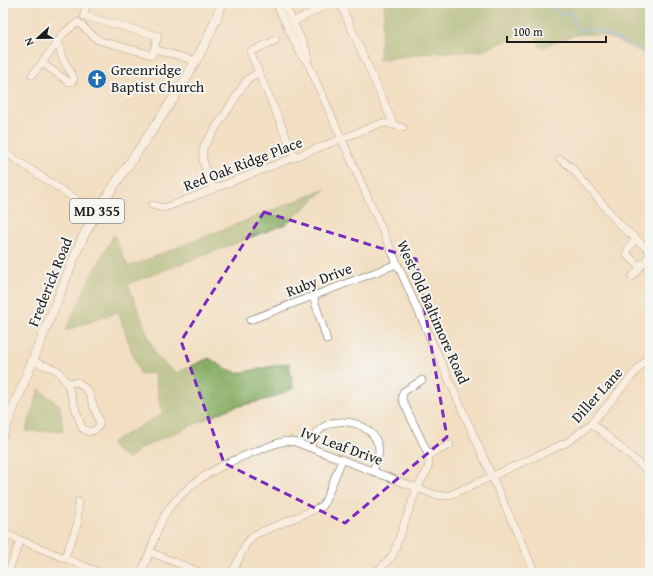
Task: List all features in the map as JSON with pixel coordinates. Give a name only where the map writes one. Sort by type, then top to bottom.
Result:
[{"type":"main road","name":"Frederick Road","points":[[3,434],[71,262],[96,213],[196,61],[223,3]]},
{"type":"street","points":[[32,76],[64,33],[84,16],[87,3]]},
{"type":"street","name":"West Old Baltimore Road","points":[[276,3],[302,57],[307,60]]},
{"type":"street","name":"West Old Baltimore Road","points":[[284,3],[308,54],[307,60],[535,573]]},
{"type":"street","points":[[293,22],[331,3]]},
{"type":"street","points":[[340,3],[394,124],[403,128]]},
{"type":"street","points":[[78,22],[98,40],[152,55],[158,36],[84,16]]},
{"type":"street","points":[[42,63],[69,82],[73,81],[73,76],[61,56],[59,40]]},
{"type":"street","points":[[276,40],[250,52],[295,157]]},
{"type":"street","points":[[154,49],[196,61]]},
{"type":"street","points":[[213,189],[204,162],[202,152],[204,146],[247,80],[258,72]]},
{"type":"street","name":"Red Oak Ridge Place","points":[[152,205],[164,208],[379,124],[394,124]]},
{"type":"street","points":[[3,151],[96,213]]},
{"type":"street","points":[[560,159],[571,167],[614,219],[650,251]]},
{"type":"street","points":[[636,239],[628,249],[627,255],[637,264],[642,264]]},
{"type":"street","points":[[632,278],[650,255]]},
{"type":"street","name":"Ruby Drive","points":[[250,320],[397,264]]},
{"type":"street","points":[[313,296],[327,340]]},
{"type":"street","name":"Diller Lane","points":[[492,477],[568,442],[592,423],[650,355]]},
{"type":"street","points":[[32,361],[57,370],[67,383],[82,428],[89,432],[94,431],[100,423],[88,391],[78,382],[67,383]]},
{"type":"street","points":[[371,573],[380,569],[393,555],[417,488],[427,471],[429,463],[428,455],[402,399],[403,392],[422,380]]},
{"type":"street","points":[[310,447],[317,432],[324,427],[339,421],[355,423],[371,433],[375,438],[379,452],[374,470]]},
{"type":"street","points":[[592,423],[650,473]]},
{"type":"street","name":"Ivy Leaf Drive","points":[[141,573],[167,512],[200,479],[216,467],[286,441],[310,447],[342,460],[374,470],[417,488],[442,496],[450,496],[492,477]]},
{"type":"street","points":[[428,455],[450,445]]},
{"type":"street","points":[[232,573],[246,544],[254,535],[322,506],[342,460]]},
{"type":"street","points":[[65,557],[78,523],[78,502]]},
{"type":"street","points":[[3,533],[20,541],[65,557],[101,573]]},
{"type":"street","points":[[8,573],[20,541]]},
{"type":"street","points":[[150,552],[187,570],[202,573]]},
{"type":"highlighted area","points":[[264,212],[416,259],[447,437],[345,523],[224,463],[181,341]]},
{"type":"green space","points":[[385,3],[650,3],[650,57],[614,40],[586,34],[572,36],[541,48],[532,30],[482,51],[427,53],[379,60]]},
{"type":"green space","points":[[326,189],[286,224],[128,284],[156,356],[176,373],[209,358],[223,367],[238,373],[289,363],[293,388],[272,398],[231,408],[141,448],[127,459],[112,447],[112,442],[162,414],[154,373],[140,374],[118,312],[66,330],[89,280],[114,235],[128,267]]},
{"type":"green space","points":[[39,389],[60,406],[63,431],[26,431]]},
{"type":"waterway","points":[[547,3],[558,12],[564,14],[572,12],[576,27],[579,31],[593,30],[618,39],[650,56]]},
{"type":"place","name":"Greenridge Baptist Church","points":[[97,79]]}]
